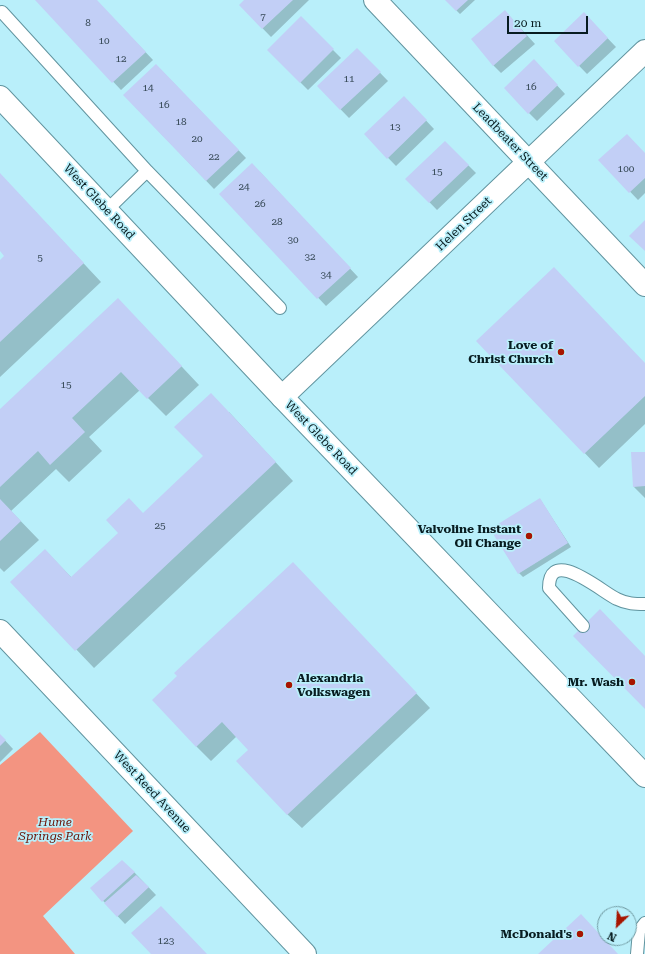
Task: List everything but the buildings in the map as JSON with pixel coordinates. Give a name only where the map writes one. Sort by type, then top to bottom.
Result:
[{"type":"street","name":"Leadbeater Street","points":[[375,0],[645,285]]},
{"type":"street","name":"Helen Street","points":[[282,396],[645,51]]},
{"type":"street","name":"West Glebe Road","points":[[0,97],[282,396],[644,774]]},
{"type":"street","name":"West Reed Avenue","points":[[0,631],[305,954]]},
{"type":"lane","points":[[2,12],[147,171],[280,308]]},
{"type":"lane","points":[[107,210],[147,171]]},
{"type":"lane","points":[[583,626],[549,588],[549,581],[553,574],[562,570],[572,572],[616,599],[630,604],[645,604]]},
{"type":"lane","points":[[637,954],[639,931],[645,923]]},
{"type":"green space","name":"Hume Springs Park","points":[[40,732],[133,831],[43,916],[75,954],[0,954],[0,765]]},
{"type":"place","name":"Love of Christ Church","points":[[561,352]]},
{"type":"place","name":"Valvoline Instant Oil Change","points":[[529,536]]},
{"type":"place","name":"Mr. Wash","points":[[632,682]]},
{"type":"place","name":"Alexandria Volkswagen","points":[[289,685]]},
{"type":"place","name":"McDonald's","points":[[580,934]]}]
